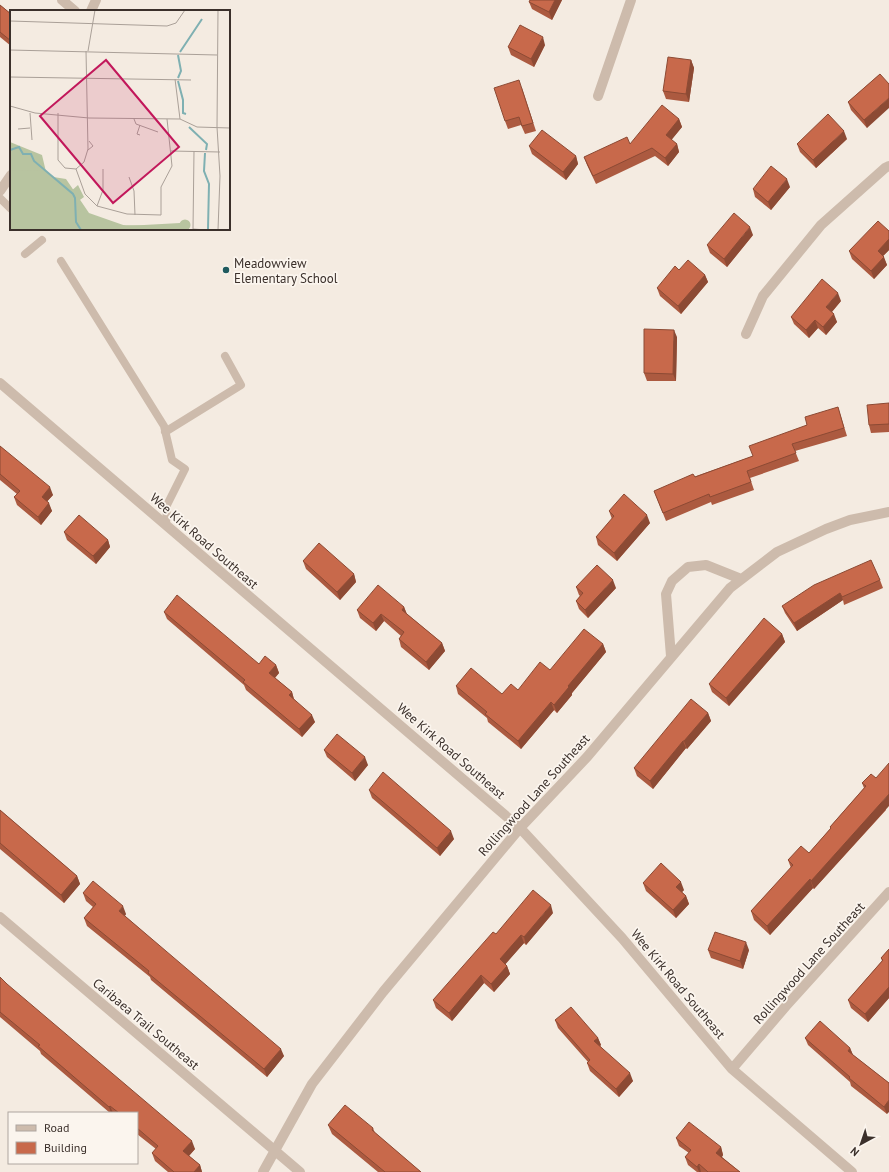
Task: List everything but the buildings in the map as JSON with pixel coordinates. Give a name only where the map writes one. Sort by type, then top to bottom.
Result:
[{"type":"street","points":[[62,0],[74,10]]},
{"type":"street","points":[[91,10],[96,0]]},
{"type":"street","points":[[598,96],[631,0]]},
{"type":"street","points":[[746,334],[763,296],[821,225],[889,166]]},
{"type":"street","points":[[0,191],[10,176]]},
{"type":"street","name":"Wee Kirk Road Southeast","points":[[0,383],[520,828],[622,938],[732,1069],[852,1172]]},
{"type":"street","name":"Rollingwood Lane Southeast","points":[[263,1172],[312,1084],[382,992],[520,828],[587,757],[730,588],[777,552],[826,529],[850,520],[889,512]]},
{"type":"street","points":[[671,656],[666,594],[672,581],[688,567],[706,565],[741,579]]},
{"type":"street","name":"Rollingwood Lane Southeast","points":[[732,1069],[786,1006],[889,892]]},
{"type":"street","name":"Caribaea Trail Southeast","points":[[0,917],[300,1172]]},
{"type":"lane","points":[[0,198],[10,208]]},
{"type":"lane","points":[[25,254],[42,240]]},
{"type":"lane","points":[[61,261],[164,426],[172,460],[184,469],[167,505],[166,525]]},
{"type":"lane","points":[[165,432],[241,385],[225,356]]},
{"type":"place","name":"Meadowview Elementary School","points":[[226,270]]}]
